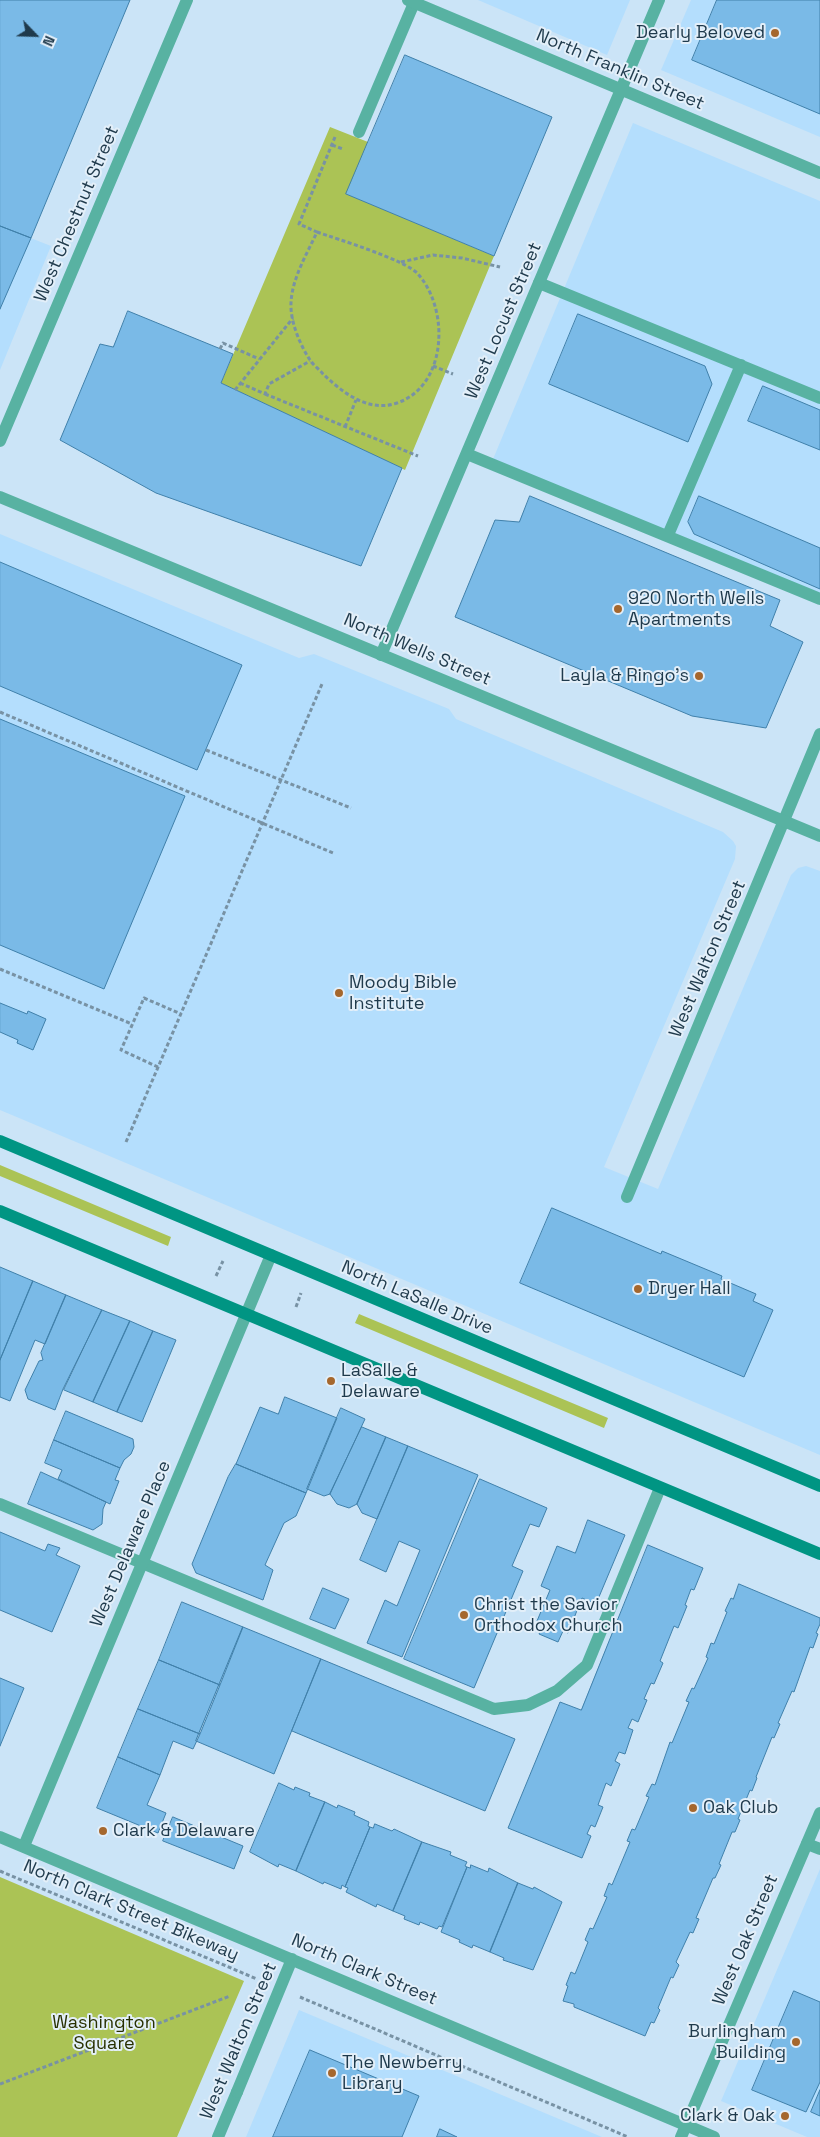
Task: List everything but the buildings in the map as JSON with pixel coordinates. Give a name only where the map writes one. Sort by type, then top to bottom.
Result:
[{"type":"main road","name":"North LaSalle Drive","points":[[0,1141],[820,1486]]},
{"type":"main road","points":[[0,1211],[820,1554]]},
{"type":"street","name":"West Chestnut Street","points":[[0,441],[187,0]]},
{"type":"street","name":"West Locust Street","points":[[382,655],[659,0]]},
{"type":"street","name":"North Franklin Street","points":[[411,1],[820,173]]},
{"type":"street","points":[[358,132],[411,1]]},
{"type":"street","points":[[539,282],[820,398]]},
{"type":"street","points":[[668,536],[741,365]]},
{"type":"street","points":[[467,454],[820,599]]},
{"type":"street","name":"North Wells Street","points":[[0,497],[820,836]]},
{"type":"street","name":"West Walton Street","points":[[627,1197],[820,734]]},
{"type":"street","name":"West Delaware Place","points":[[24,1846],[271,1255]]},
{"type":"street","points":[[0,1504],[494,1709],[528,1705],[557,1692],[587,1665],[660,1488]]},
{"type":"street","name":"West Oak Street","points":[[684,2131],[820,1813]]},
{"type":"street","name":"North Clark Street","points":[[0,1836],[292,1959],[684,2131],[714,2137]]},
{"type":"street","points":[[807,1844],[820,1849]]},
{"type":"street","name":"West Walton Street","points":[[218,2137],[292,1959]]},
{"type":"path","points":[[317,232],[298,271],[291,303],[296,330],[310,361],[335,385],[356,400],[374,405],[394,404],[413,396],[428,378],[437,358],[438,340],[437,314],[429,293],[418,273],[400,262],[299,224],[336,136]]},
{"type":"path","points":[[400,262],[433,255],[462,258],[500,267]]},
{"type":"path","points":[[235,390],[293,317]]},
{"type":"path","points":[[220,349],[223,343],[259,359]]},
{"type":"path","points":[[265,394],[269,384],[310,361]]},
{"type":"path","points":[[433,366],[453,374]]},
{"type":"path","points":[[240,383],[418,456]]},
{"type":"path","points":[[345,426],[356,400]]},
{"type":"path","points":[[126,1142],[322,684]]},
{"type":"path","points":[[0,712],[333,853]]},
{"type":"path","points":[[206,750],[351,808]]},
{"type":"path","points":[[0,969],[132,1024]]},
{"type":"path","points":[[158,1067],[121,1050],[144,998],[180,1014]]},
{"type":"path","points":[[216,1276],[225,1255]]},
{"type":"path","points":[[296,1307],[303,1289]]},
{"type":"path","name":"North Clark Street Bikeway","points":[[0,1871],[279,1988]]},
{"type":"path","points":[[279,1988],[628,2137]]},
{"type":"path","points":[[0,2084],[230,1996]]},
{"type":"shaded area","points":[[478,0],[630,0],[607,55]]},
{"type":"shaded area","points":[[691,0],[820,0],[820,137],[661,70]]},
{"type":"shaded area","points":[[633,123],[820,201],[820,599],[491,464]]},
{"type":"shaded area","points":[[0,226],[51,246],[0,370]]},
{"type":"shaded area","name":"Moody Bible Institute","points":[[0,534],[299,658],[314,654],[449,709],[456,719],[723,832],[733,841],[736,846],[735,859],[604,1167],[658,1189],[791,875],[798,868],[806,866],[820,871],[820,1455],[0,1110]]},
{"type":"shaded area","points":[[820,1869],[820,2137],[807,2137],[721,2101]]},
{"type":"shaded area","points":[[299,2010],[602,2137],[246,2137]]},
{"type":"green space","points":[[330,127],[368,142],[347,194],[494,256],[405,470],[221,383]]},
{"type":"green space","points":[[0,1165],[171,1237],[168,1246],[0,1176]]},
{"type":"green space","points":[[359,1314],[608,1418],[604,1428],[355,1323]]},
{"type":"green space","name":"Washington Square","points":[[0,1877],[244,1981],[177,2137],[0,2137]]},
{"type":"place","name":"Dearly Beloved","points":[[775,33]]},
{"type":"place","name":"920 North Wells Apartments","points":[[618,609]]},
{"type":"place","name":"Layla & Ringo's","points":[[699,676]]},
{"type":"place","name":"Moody Bible Institute","points":[[339,993]]},
{"type":"place","name":"Dryer Hall","points":[[638,1289]]},
{"type":"place","name":"LaSalle & Delaware","points":[[331,1381]]},
{"type":"place","name":"Christ the Savior Orthodox Church","points":[[464,1615]]},
{"type":"place","name":"Oak Club","points":[[693,1808]]},
{"type":"place","name":"Clark & Delaware","points":[[103,1831]]},
{"type":"place","name":"Burlingham Building","points":[[796,2042]]},
{"type":"place","name":"The Newberry Library","points":[[332,2073]]},
{"type":"place","name":"Clark & Oak","points":[[785,2116]]}]
